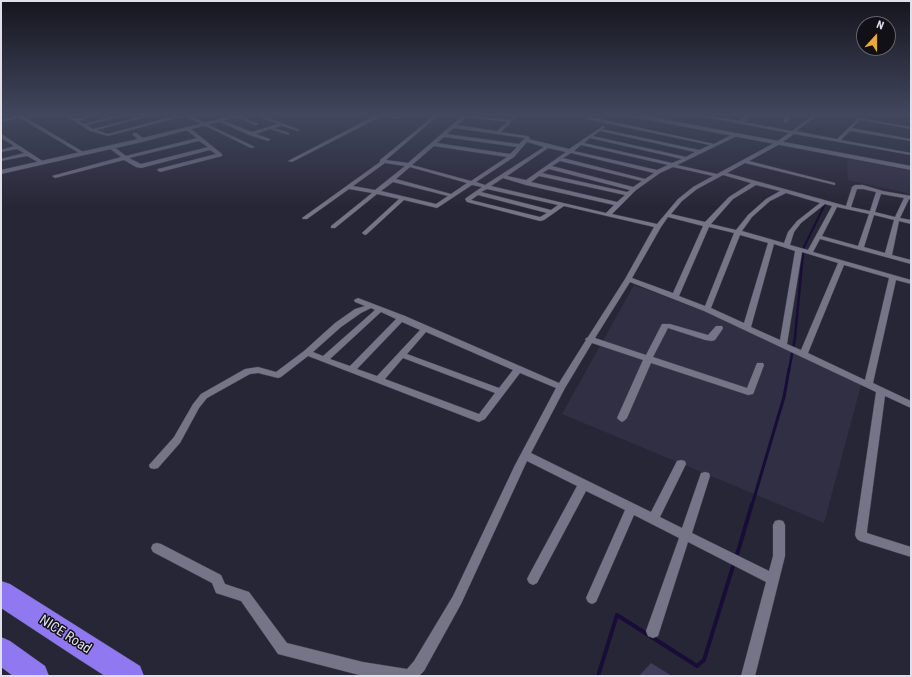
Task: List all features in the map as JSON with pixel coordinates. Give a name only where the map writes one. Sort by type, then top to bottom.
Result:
[{"type":"highway","name":"NICE Road","points":[[1,593],[130,676]]},
{"type":"highway","points":[[1,650],[35,676]]},
{"type":"main road","points":[[1,172],[117,146]]},
{"type":"main road","points":[[792,146],[911,168]]},
{"type":"street","points":[[71,146],[83,153]]},
{"type":"street","points":[[55,176],[174,146]]},
{"type":"street","points":[[160,170],[220,155],[208,146]]},
{"type":"street","points":[[290,161],[320,146]]},
{"type":"street","points":[[305,218],[341,191],[349,188],[383,162],[382,160],[400,146]]},
{"type":"street","points":[[333,227],[392,180],[431,146]]},
{"type":"street","points":[[443,146],[512,156]]},
{"type":"street","points":[[349,188],[437,206],[512,156],[520,146]]},
{"type":"street","points":[[546,146],[658,172]]},
{"type":"street","points":[[526,182],[579,146]]},
{"type":"street","points":[[588,146],[719,174],[835,205],[911,222]]},
{"type":"street","points":[[629,146],[686,158]]},
{"type":"street","points":[[671,146],[700,152]]},
{"type":"street","points":[[606,215],[634,189],[658,172],[713,146]]},
{"type":"street","points":[[157,548],[217,579],[220,589],[245,596],[283,649],[363,669],[409,676],[419,666],[457,600],[525,455],[561,387],[628,279],[658,226],[680,200],[695,188],[773,146]]},
{"type":"street","points":[[867,146],[911,154]]},
{"type":"street","points":[[1,150],[17,147],[42,162]]},
{"type":"street","points":[[111,147],[138,166],[211,148]]},
{"type":"street","points":[[551,147],[547,147],[468,199],[469,201],[540,219],[563,204]]},
{"type":"street","points":[[1,160],[28,154]]},
{"type":"street","points":[[559,159],[646,180]]},
{"type":"street","points":[[744,161],[833,184]]},
{"type":"street","points":[[383,162],[408,165],[473,183],[658,226]]},
{"type":"street","points":[[548,167],[634,189]]},
{"type":"street","points":[[538,174],[628,194]]},
{"type":"street","points":[[501,176],[617,204]]},
{"type":"street","points":[[392,180],[453,196]]},
{"type":"street","points":[[675,296],[707,224],[731,198],[755,183]]},
{"type":"street","points":[[848,208],[856,187],[863,187],[909,198],[898,219],[888,256]]},
{"type":"street","points":[[707,309],[738,232],[750,216],[768,200],[784,191]]},
{"type":"street","points":[[860,248],[880,192]]},
{"type":"street","points":[[477,193],[552,212]]},
{"type":"street","points":[[365,233],[403,198]]},
{"type":"street","points":[[786,246],[791,232],[799,222],[824,202]]},
{"type":"street","points":[[810,252],[835,205]]},
{"type":"street","points":[[666,215],[738,232],[911,282]]},
{"type":"street","points":[[818,237],[911,262]]},
{"type":"street","points":[[748,327],[771,242]]},
{"type":"street","points":[[783,345],[799,249]]},
{"type":"street","points":[[803,355],[842,262]]},
{"type":"street","points":[[868,385],[893,276]]},
{"type":"street","points":[[628,279],[675,296],[748,327],[803,355],[911,405]]},
{"type":"street","points":[[358,300],[561,387]]},
{"type":"street","points":[[154,465],[177,440],[196,406],[204,396],[248,370],[258,370],[278,375],[307,353],[338,324],[358,311],[370,306]]},
{"type":"street","points":[[325,359],[380,309]]},
{"type":"street","points":[[351,370],[402,318]]},
{"type":"street","points":[[622,418],[648,359],[665,326],[670,326],[708,338],[712,338],[718,328]]},
{"type":"street","points":[[379,380],[425,329]]},
{"type":"street","points":[[590,340],[748,392],[750,392],[760,364]]},
{"type":"street","points":[[307,353],[479,418],[482,417],[518,368]]},
{"type":"street","points":[[402,355],[501,392]]},
{"type":"street","points":[[881,391],[861,535],[911,552]]},
{"type":"street","points":[[525,455],[773,579]]},
{"type":"street","points":[[653,519],[681,464]]},
{"type":"street","points":[[653,631],[705,476]]},
{"type":"street","points":[[533,579],[584,484]]},
{"type":"street","points":[[592,598],[631,508]]},
{"type":"street","points":[[748,676],[779,556],[779,525]]},
{"type":"shaded area","points":[[849,159],[911,171],[911,194],[848,180],[847,164]]},
{"type":"shaded area","points":[[634,285],[714,315],[861,385],[824,523],[562,414]]},
{"type":"shaded area","points":[[651,663],[672,676],[639,676]]},
{"type":"waterway","points":[[802,264],[804,247],[825,204]]},
{"type":"waterway","points":[[789,370],[795,338],[802,263]]},
{"type":"waterway","points":[[752,505],[784,397],[789,369]]},
{"type":"waterway","points":[[736,558],[752,504]]},
{"type":"waterway","points":[[598,676],[617,615],[697,666],[704,660],[734,563]]}]
